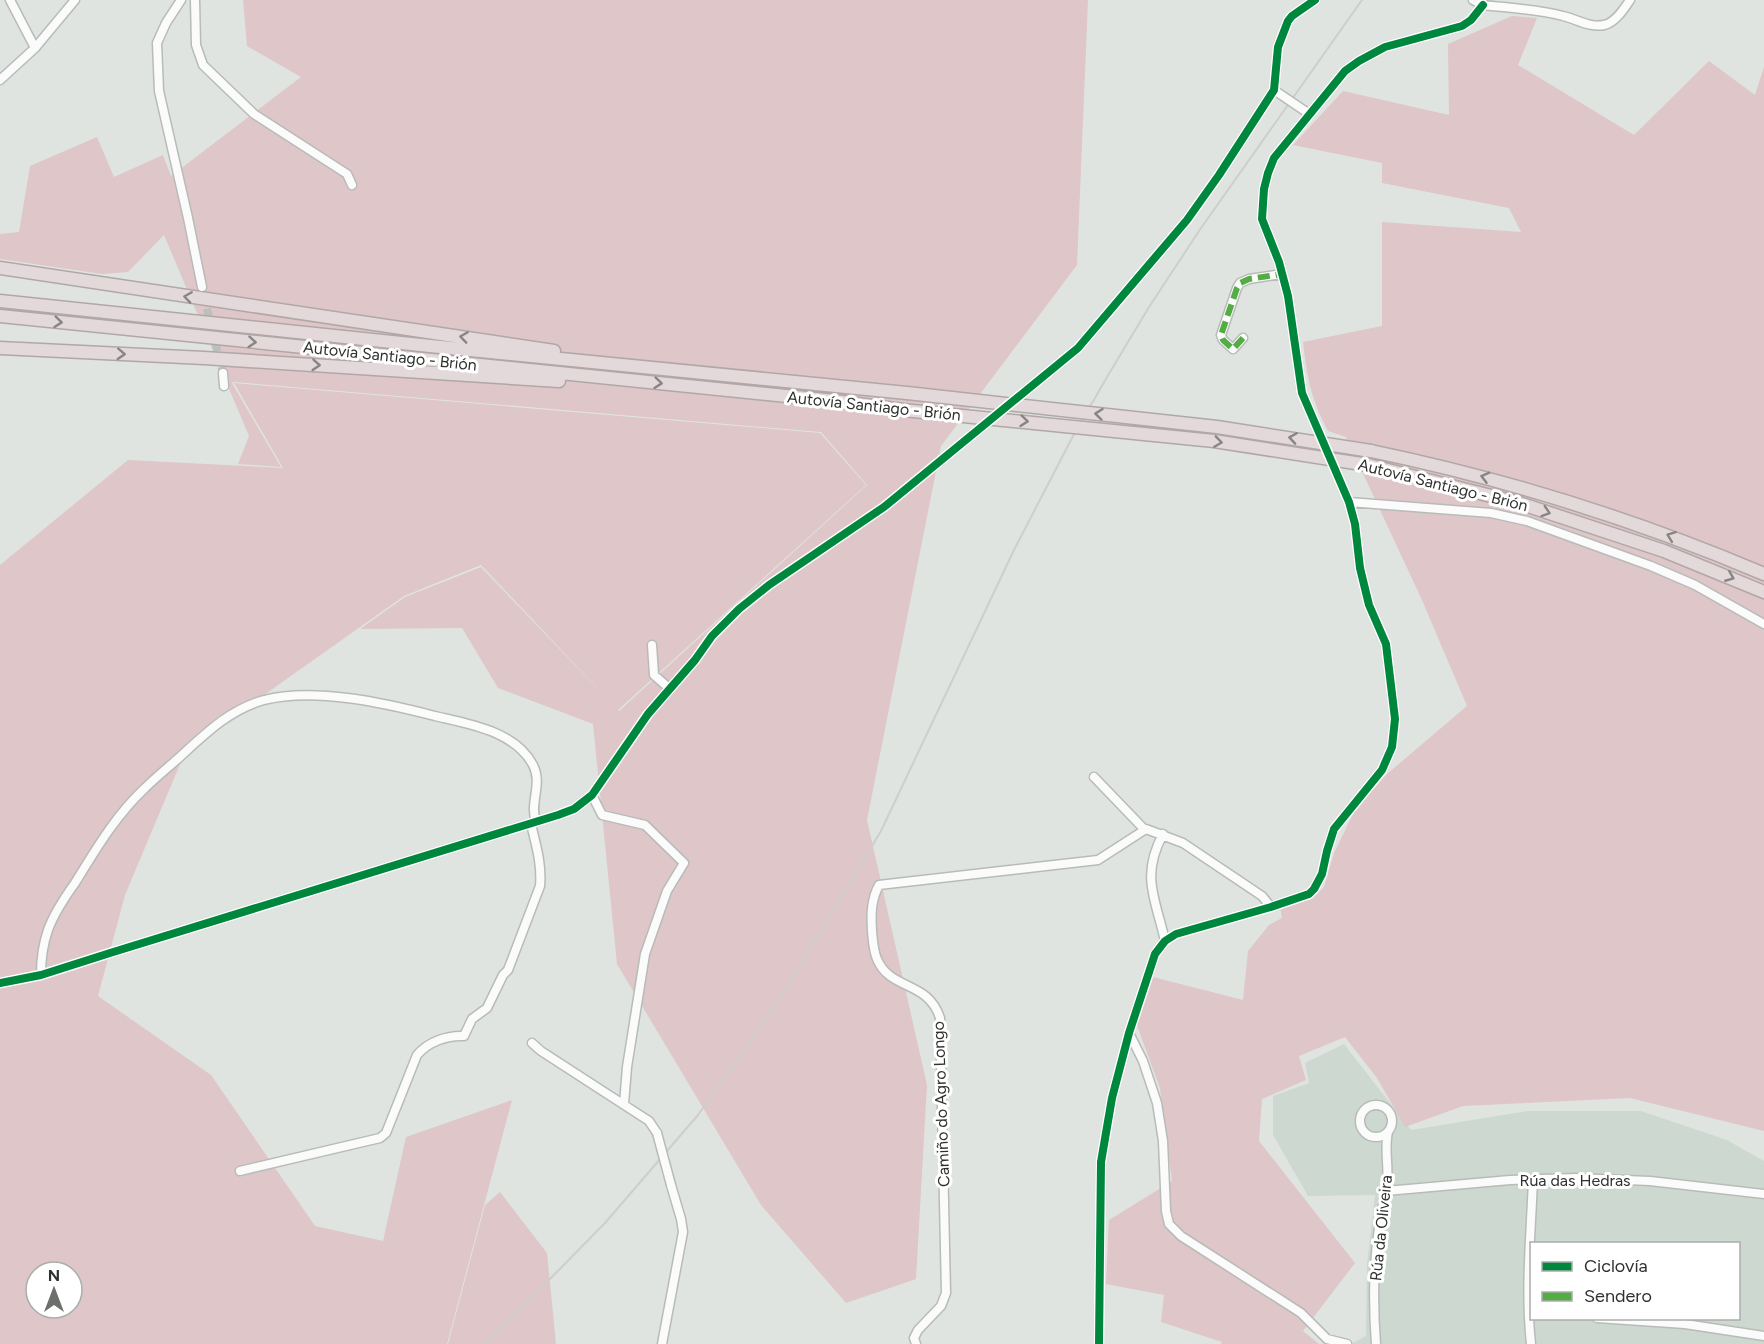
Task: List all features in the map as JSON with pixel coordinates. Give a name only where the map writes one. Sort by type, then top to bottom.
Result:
[{"type":"highway","points":[[0,268],[547,349],[583,360]]},
{"type":"highway","name":"Autovía Santiago - Brión","points":[[0,301],[907,393],[1216,427],[1371,451],[1449,467],[1523,487],[1668,535],[1764,574]]},
{"type":"highway","name":"Autovía Santiago - Brión","points":[[0,316],[1214,441],[1368,465],[1519,503],[1664,551],[1764,592]]},
{"type":"highway","points":[[0,348],[204,358],[579,382],[600,377]]},
{"type":"street","points":[[10,0],[35,48]]},
{"type":"street","points":[[0,80],[35,48],[75,0]]},
{"type":"street","points":[[181,0],[165,23],[157,44],[159,91],[202,287]]},
{"type":"street","points":[[195,0],[196,45],[203,65],[254,114],[347,174],[352,184]]},
{"type":"street","points":[[0,983],[41,975],[574,809],[592,795],[648,714],[712,636],[739,609],[799,564],[884,507],[1078,348],[1187,220],[1219,176],[1274,90],[1278,47],[1288,21],[1315,0]]},
{"type":"street","points":[[1473,0],[1483,5],[1563,16],[1601,26],[1615,19],[1630,0]]},
{"type":"street","points":[[1099,1344],[1101,1162],[1112,1098],[1129,1033],[1155,954],[1165,941],[1176,934],[1308,894],[1319,883],[1334,829],[1382,771],[1389,757],[1394,737],[1395,720],[1386,644],[1369,605],[1349,502],[1302,393],[1288,296],[1262,219],[1264,189],[1268,173],[1274,158],[1307,112],[1345,71],[1385,47],[1462,26],[1471,20],[1483,5]]},
{"type":"street","points":[[1274,90],[1307,112]]},
{"type":"street","points":[[1243,338],[1233,349],[1221,335],[1237,288],[1245,280],[1282,274]]},
{"type":"street","points":[[223,373],[224,386]]},
{"type":"street","points":[[1349,502],[1491,513],[1527,521],[1651,566],[1695,585],[1764,624]]},
{"type":"street","points":[[652,645],[654,675],[670,688]]},
{"type":"street","points":[[41,975],[41,957],[48,930],[70,890],[119,816],[144,788],[210,729],[241,708],[266,699],[301,696],[350,698],[454,720],[510,740],[523,750],[538,778],[533,823],[539,855],[540,886],[508,970],[503,975],[487,1008],[472,1019],[464,1036],[453,1035],[448,1039],[425,1045],[417,1055],[386,1133],[380,1138],[240,1171]]},
{"type":"street","points":[[1094,777],[1144,829],[1183,843],[1262,896],[1271,907]]},
{"type":"street","points":[[592,795],[602,815],[645,825],[684,863],[667,891],[645,954],[627,1067],[624,1104]]},
{"type":"street","name":"Camiño do Agro Longo","points":[[916,1344],[914,1338],[918,1329],[941,1306],[946,1293],[940,1017],[928,996],[889,975],[877,960],[874,950],[872,907],[879,885],[1098,860],[1144,829]]},
{"type":"street","points":[[1163,834],[1150,874],[1152,894],[1165,941]]},
{"type":"street","points":[[1129,1033],[1143,1061],[1157,1103],[1163,1141],[1166,1211],[1169,1224],[1181,1236],[1301,1313],[1332,1343],[1347,1344]]},
{"type":"street","points":[[532,1043],[649,1121],[657,1133],[681,1219],[682,1232],[662,1344]]},
{"type":"street","name":"Rúa da Oliveira","points":[[1376,1344],[1374,1318],[1378,1228],[1386,1191],[1388,1165],[1385,1147],[1392,1123],[1389,1112],[1381,1106],[1370,1106],[1362,1114],[1361,1124],[1366,1134],[1376,1137],[1385,1147]]},
{"type":"street","points":[[1376,1137],[1388,1132]]},
{"type":"street","points":[[1530,1318],[1529,1252],[1533,1179]]},
{"type":"street","name":"Rúa das Hedras","points":[[1386,1191],[1533,1179],[1641,1180],[1764,1194]]},
{"type":"street","points":[[1530,1320],[1531,1344]]},
{"type":"street","points":[[1626,1320],[1685,1324],[1764,1336]]},
{"type":"shaded area","points":[[243,0],[1088,0],[1077,265],[941,446],[867,820],[927,1085],[916,1279],[846,1303],[761,1205],[617,964],[593,724],[498,688],[462,628],[360,629],[405,597],[481,567],[619,711],[867,485],[821,432],[234,382],[232,383],[281,467],[238,464],[249,436],[164,235],[128,272],[102,274],[0,259],[0,234],[19,232],[30,166],[97,137],[114,177],[163,155],[171,176],[301,77],[247,46]]},
{"type":"shaded area","points":[[1512,16],[1537,18],[1518,65],[1634,135],[1709,61],[1755,95],[1764,67],[1764,1131],[1630,1098],[1463,1106],[1405,1127],[1377,1078],[1345,1037],[1299,1056],[1306,1080],[1262,1099],[1259,1141],[1355,1263],[1303,1331],[1319,1344],[1221,1344],[1222,1342],[1161,1322],[1164,1295],[1106,1284],[1109,1220],[1172,1181],[1160,1088],[1136,1023],[1153,977],[1243,1000],[1248,951],[1269,925],[1282,918],[1280,907],[1316,895],[1324,887],[1334,853],[1355,810],[1387,774],[1467,706],[1422,600],[1346,437],[1328,431],[1317,409],[1306,366],[1303,342],[1382,326],[1382,222],[1521,232],[1509,208],[1382,183],[1382,163],[1293,145],[1343,91],[1449,115],[1448,44]]},
{"type":"shaded area","points":[[234,383],[820,433],[866,485],[618,710],[481,565],[404,596],[186,750],[125,895],[98,996],[211,1075],[315,1226],[383,1241],[406,1137],[512,1100],[447,1344],[0,1344],[0,565],[128,460],[283,468]]},
{"type":"shaded area","points":[[1344,1044],[1411,1130],[1527,1111],[1641,1111],[1727,1140],[1764,1161],[1764,1344],[1351,1344],[1366,1336],[1367,1265],[1375,1195],[1308,1196],[1273,1135],[1273,1096],[1309,1083],[1305,1063]]},
{"type":"shaded area","points":[[500,1192],[547,1253],[556,1344],[448,1344],[485,1205]]},
{"type":"tunnel","points":[[204,297],[223,373]]},
{"type":"railway","points":[[486,1344],[605,1223],[698,1115],[778,1002],[881,831],[1014,550],[1072,438],[1107,377],[1199,231],[1362,0]]},
{"type":"marked path","points":[[1243,338],[1233,349],[1221,335],[1240,283],[1249,279],[1282,274]]},
{"type":"cycle path","points":[[0,983],[41,975],[574,809],[592,795],[648,714],[695,660],[712,636],[739,609],[769,585],[884,507],[1078,348],[1187,220],[1219,175],[1274,90],[1278,47],[1288,21],[1315,0]]},
{"type":"cycle path","points":[[1099,1344],[1101,1162],[1112,1098],[1129,1033],[1155,954],[1165,941],[1176,934],[1309,894],[1322,874],[1334,829],[1382,770],[1392,747],[1395,719],[1386,644],[1369,605],[1349,502],[1302,393],[1288,296],[1279,262],[1262,219],[1264,189],[1268,173],[1274,158],[1345,71],[1385,47],[1462,26],[1471,20],[1483,5]]}]
